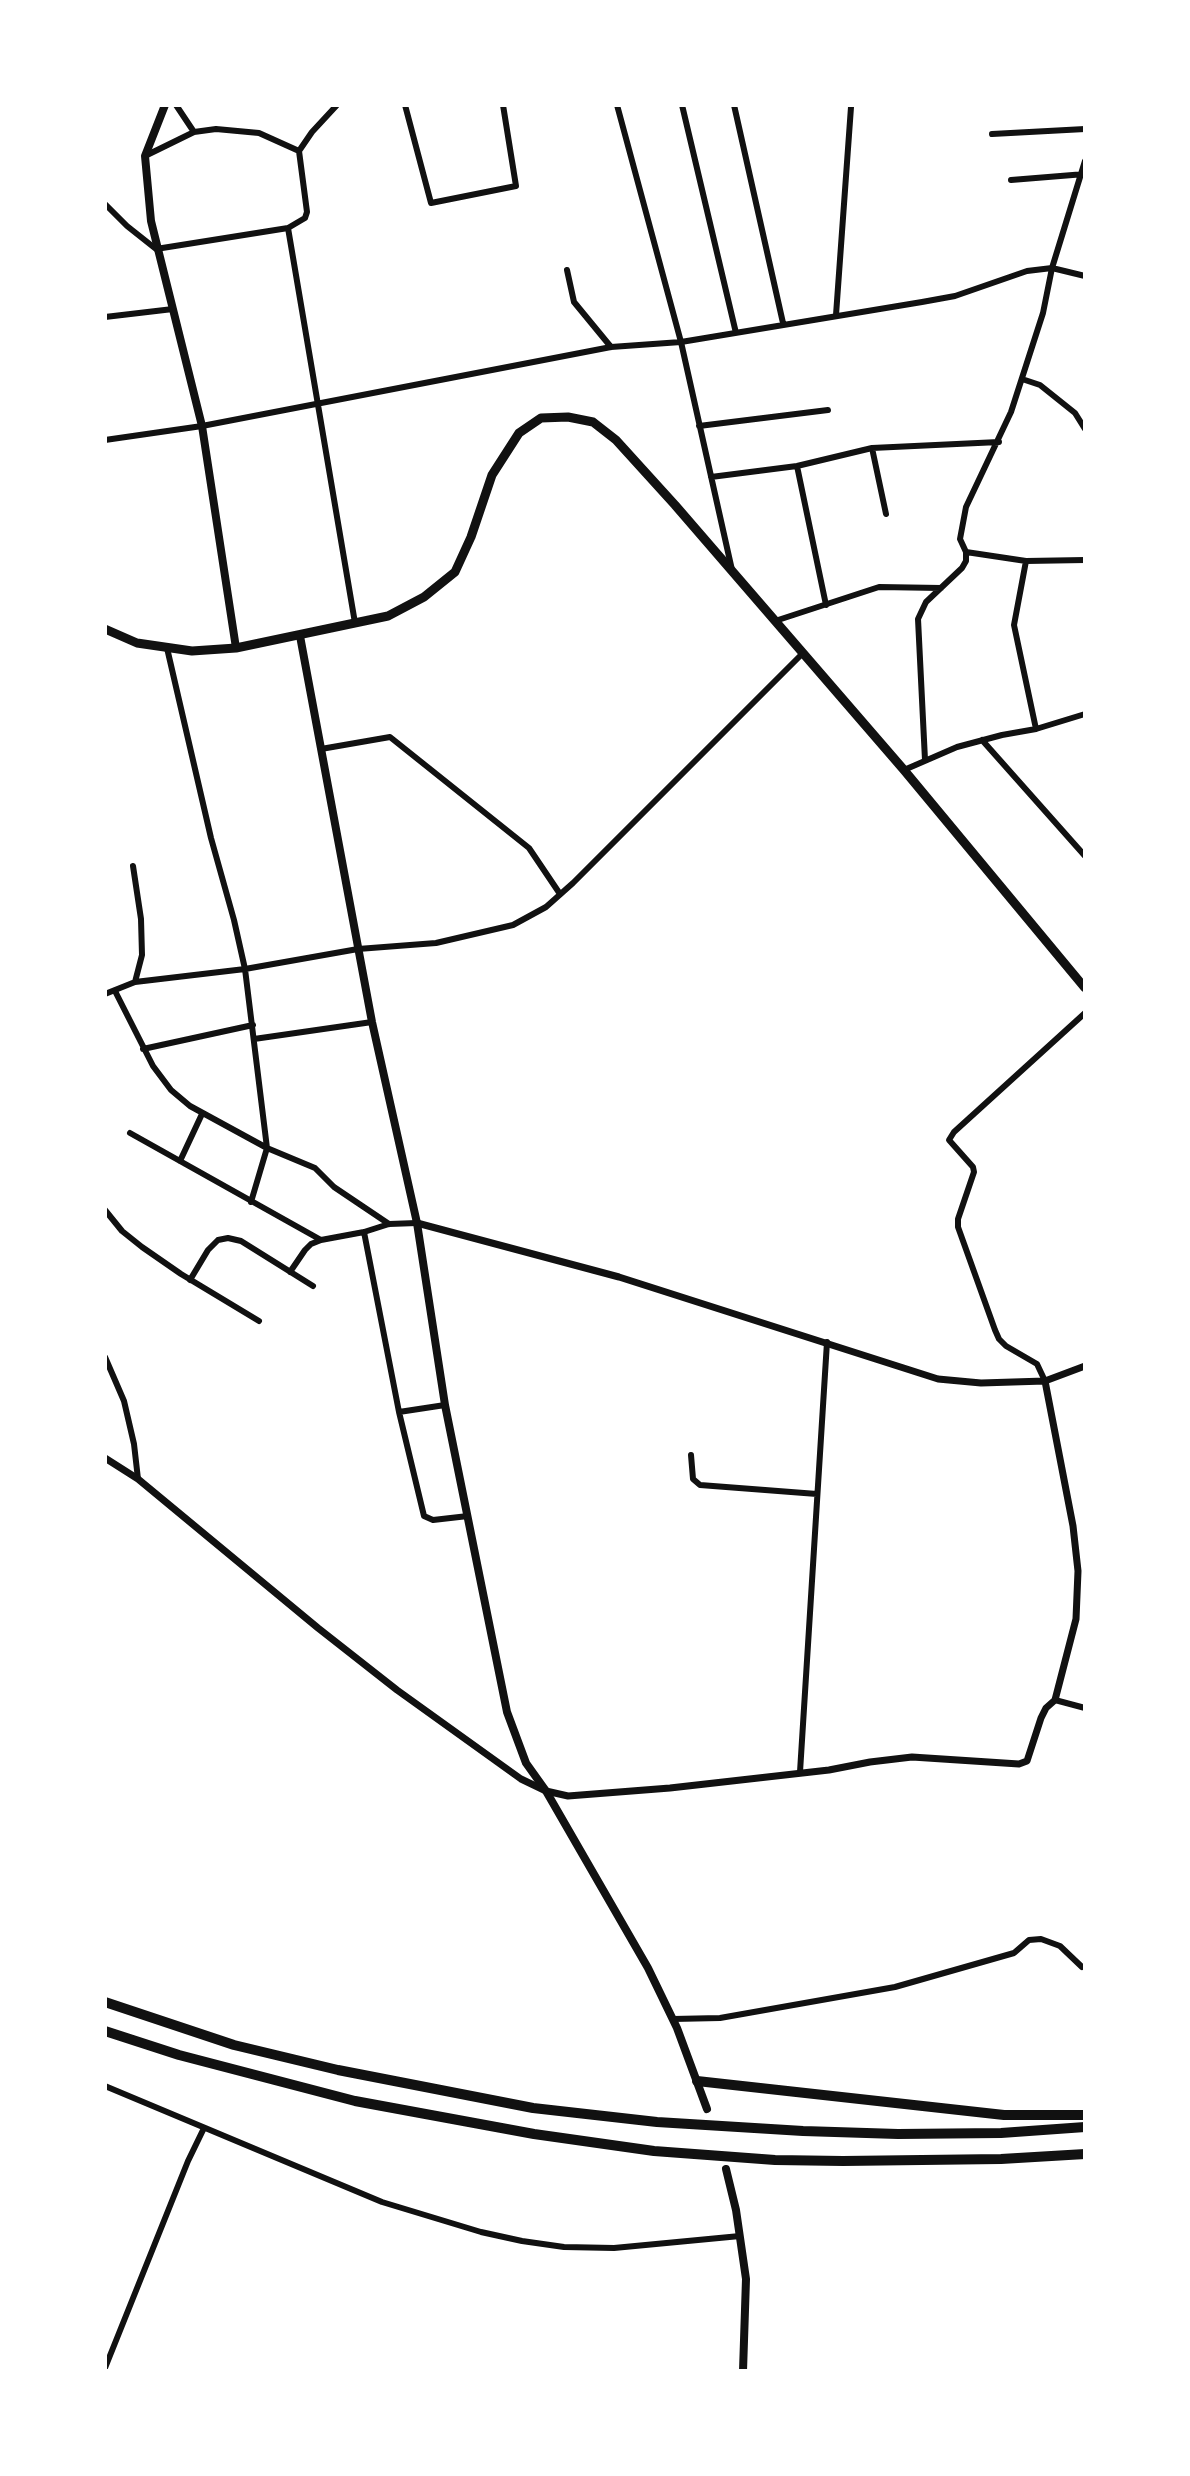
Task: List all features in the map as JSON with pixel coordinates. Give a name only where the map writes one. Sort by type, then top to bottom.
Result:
[{"type":"highway","points":[[105,2002],[247,2048],[417,2086],[533,2108],[657,2122],[817,2131],[1001,2133],[1085,2127]]},
{"type":"highway","points":[[105,2031],[179,2055],[355,2101],[534,2134],[654,2151],[775,2160],[842,2161],[1001,2159],[1085,2154]]},
{"type":"highway","points":[[697,2081],[1004,2115],[1085,2115]]},
{"type":"main road","points":[[165,105],[145,156],[148,200],[156,248],[202,426],[236,648]]},
{"type":"main road","points":[[105,629],[137,643],[192,651],[236,648],[388,616],[424,597],[455,572],[471,537],[492,475],[519,433],[541,418],[568,417],[593,422],[616,440],[733,572],[904,770],[1085,988]]},
{"type":"main road","points":[[300,636],[372,1022],[417,1223],[445,1405],[507,1712],[526,1763],[546,1791],[648,1968],[673,2019],[708,2109]]},
{"type":"main road","points":[[726,2169],[740,2236],[746,2298],[743,2371]]},
{"type":"street","points":[[176,105],[194,132]]},
{"type":"street","points":[[105,204],[127,226],[156,248],[288,228],[305,218],[307,212],[299,151],[337,105]]},
{"type":"street","points":[[405,105],[431,203],[516,186],[503,105]]},
{"type":"street","points":[[617,105],[681,342],[733,572]]},
{"type":"street","points":[[682,105],[736,333]]},
{"type":"street","points":[[734,105],[783,324]]},
{"type":"street","points":[[836,315],[851,107]]},
{"type":"street","points":[[145,156],[194,132],[216,129],[259,133],[299,151]]},
{"type":"street","points":[[992,134],[1085,129]]},
{"type":"street","points":[[925,760],[918,619],[926,602],[966,561],[966,552],[960,539],[966,507],[999,442],[1022,379],[1085,161]]},
{"type":"street","points":[[1011,180],[1083,174]]},
{"type":"street","points":[[288,228],[355,623]]},
{"type":"street","points":[[105,440],[202,426],[611,347],[681,342],[955,296],[1027,271],[1052,268],[1085,276]]},
{"type":"street","points":[[567,270],[574,302],[611,347]]},
{"type":"street","points":[[105,317],[173,309]]},
{"type":"street","points":[[1022,379],[1040,385],[1075,414],[1085,429]]},
{"type":"street","points":[[699,426],[828,410]]},
{"type":"street","points":[[711,477],[797,466],[872,448],[999,442]]},
{"type":"street","points":[[872,448],[886,513]]},
{"type":"street","points":[[797,466],[827,605]]},
{"type":"street","points":[[966,552],[1026,561],[1085,559]]},
{"type":"street","points":[[1026,561],[1014,625],[1036,729]]},
{"type":"street","points":[[775,621],[879,587],[941,588]]},
{"type":"street","points":[[167,648],[211,838],[245,969],[267,1148],[251,1202]]},
{"type":"street","points":[[105,993],[135,982],[245,969],[358,949],[436,943],[513,926],[546,907],[560,894],[803,653]]},
{"type":"street","points":[[904,770],[957,747],[1036,729],[1085,714]]},
{"type":"street","points":[[321,750],[390,737],[529,848],[560,894]]},
{"type":"street","points":[[982,740],[1085,856]]},
{"type":"street","points":[[133,866],[142,943],[142,955],[135,982]]},
{"type":"street","points":[[115,991],[153,1066],[171,1090],[202,1114],[267,1148],[315,1168],[334,1187],[389,1224]]},
{"type":"street","points":[[105,1458],[138,1479],[397,1690],[521,1779],[546,1791],[568,1796],[670,1788],[829,1770],[912,1757],[1019,1764],[1027,1761],[1041,1718],[1046,1708],[1055,1700],[1076,1619],[1078,1571],[1073,1526],[1045,1381],[1037,1364],[1006,1346],[995,1330],[958,1227],[973,1167],[948,1140],[1085,1013]]},
{"type":"street","points":[[254,1040],[372,1022]]},
{"type":"street","points":[[144,1049],[253,1025]]},
{"type":"street","points":[[180,1161],[202,1114]]},
{"type":"street","points":[[130,1133],[321,1240]]},
{"type":"street","points":[[105,1210],[122,1231],[190,1280],[259,1321]]},
{"type":"street","points":[[290,1272],[305,1250],[321,1240],[389,1224],[417,1223],[619,1277],[938,1379],[981,1383],[1045,1381],[1085,1366]]},
{"type":"street","points":[[364,1232],[399,1412],[424,1516],[433,1520],[468,1516]]},
{"type":"street","points":[[190,1280],[208,1250],[218,1240],[228,1238],[241,1241],[313,1286]]},
{"type":"street","points":[[800,1772],[827,1342]]},
{"type":"street","points":[[105,1357],[124,1401],[134,1444],[138,1479]]},
{"type":"street","points":[[399,1412],[445,1405]]},
{"type":"street","points":[[691,1455],[692,1479],[700,1485],[817,1494]]},
{"type":"street","points":[[1055,1700],[1085,1708]]},
{"type":"street","points":[[673,2019],[720,2018],[895,1987],[1014,1953],[1029,1940],[1041,1939],[1060,1946],[1082,1967]]},
{"type":"street","points":[[105,2085],[382,2202],[481,2232],[522,2241],[614,2248],[740,2236]]},
{"type":"street","points":[[105,2368],[179,2182],[204,2128]]}]
